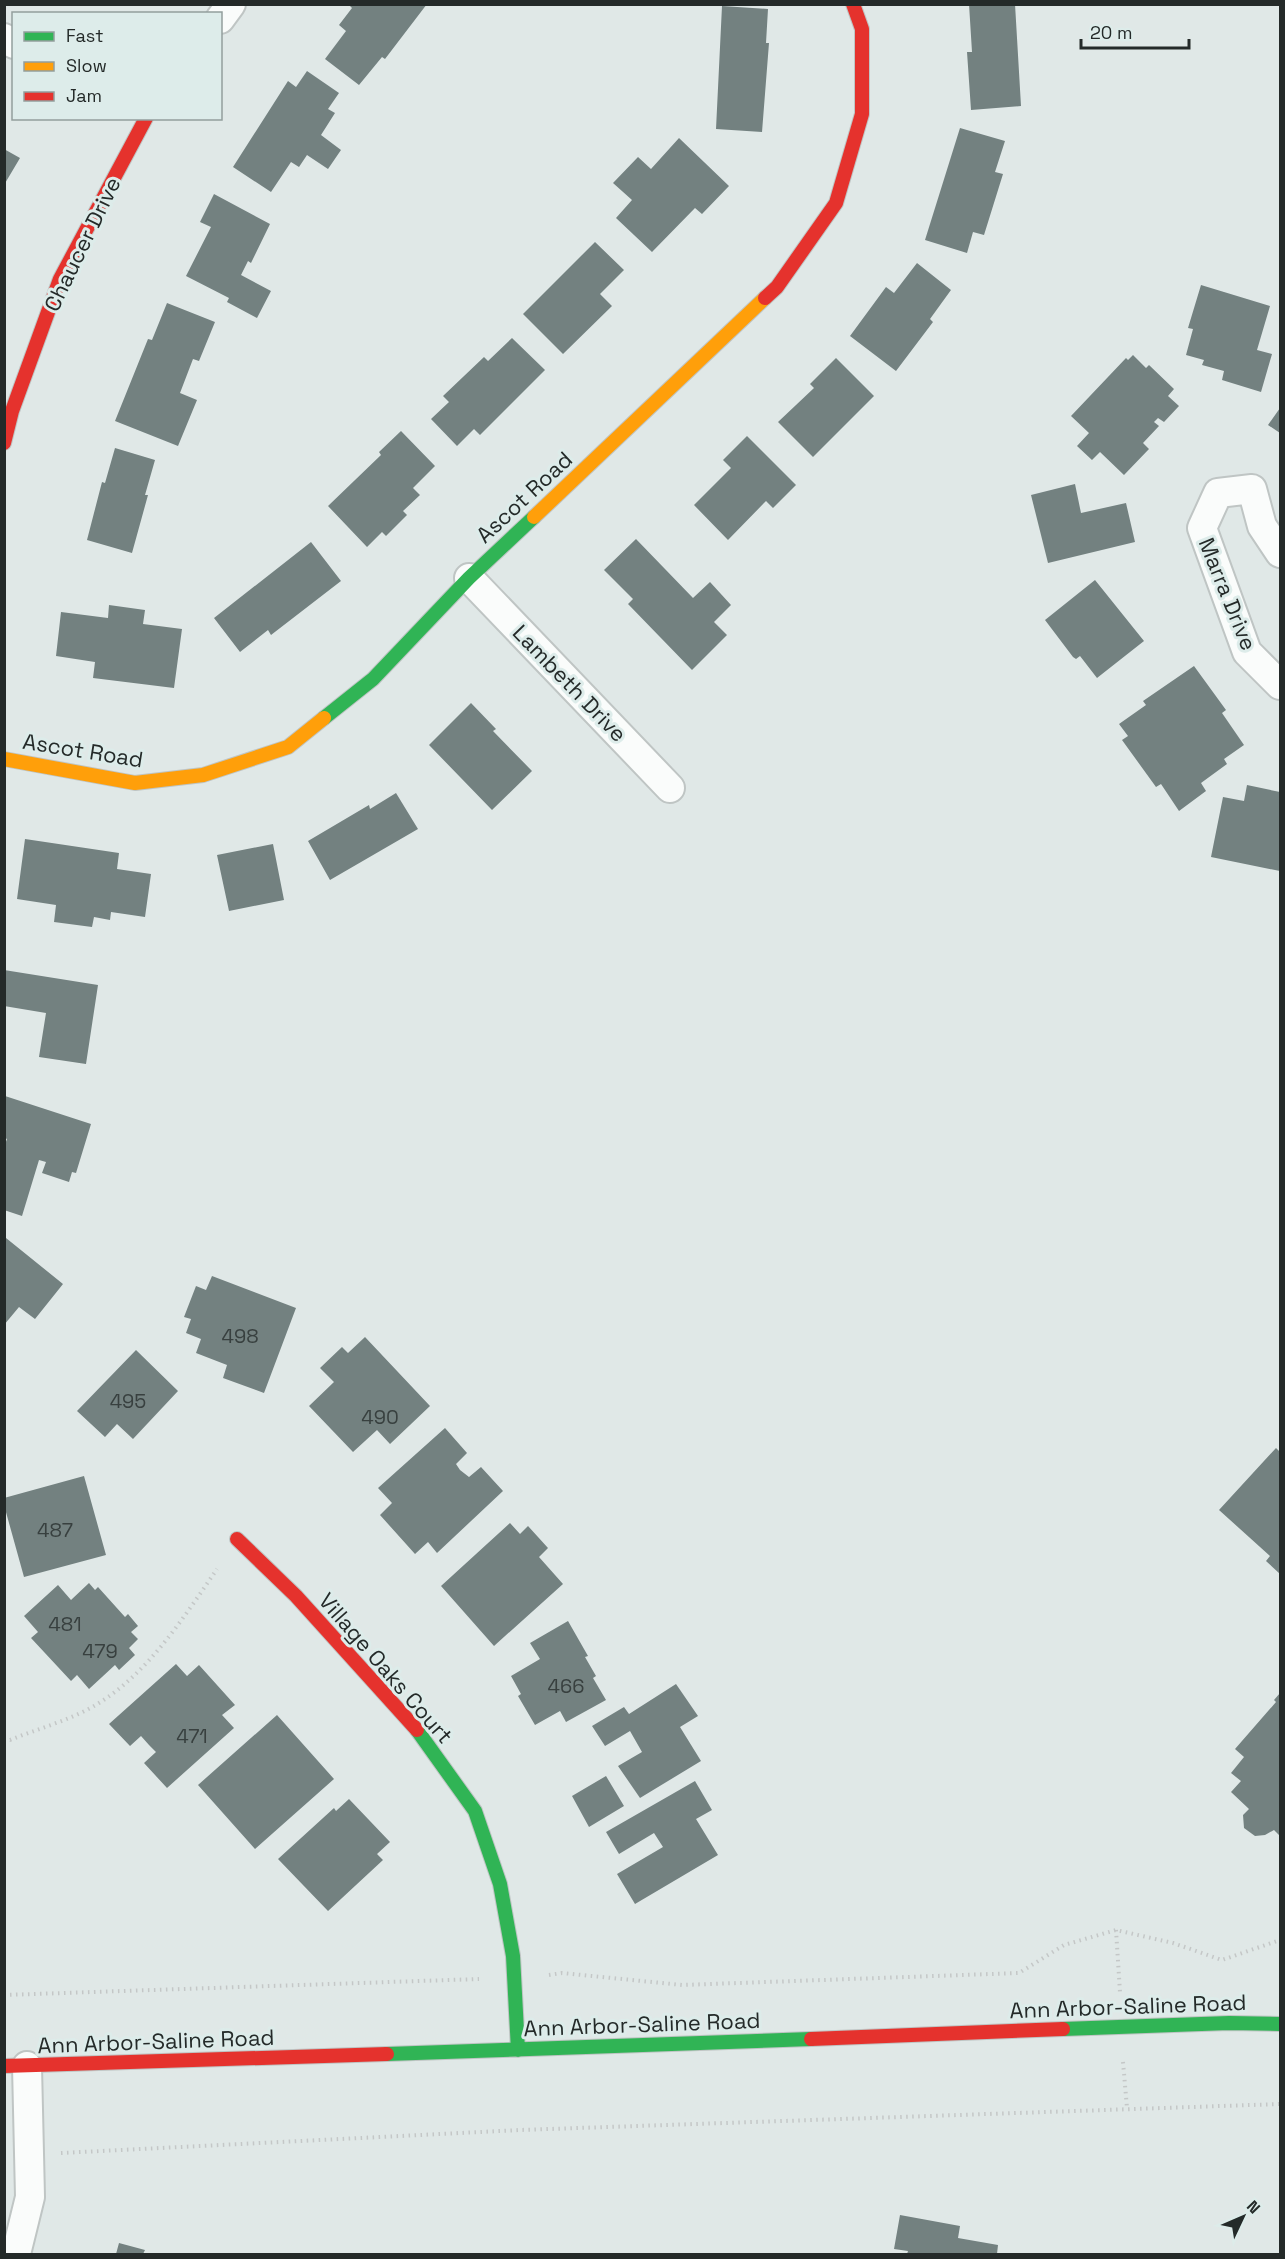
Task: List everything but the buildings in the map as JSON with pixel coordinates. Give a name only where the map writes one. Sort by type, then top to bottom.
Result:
[{"type":"street","points":[[222,16],[231,4]]},
{"type":"street","name":"Ascot Road","points":[[4,759],[135,783],[203,776],[288,747],[373,679],[470,578],[777,287],[837,203],[862,114],[862,29],[853,4]]},
{"type":"street","name":"Chaucer Drive","points":[[4,443],[12,411],[60,279],[141,120]]},
{"type":"street","name":"Marra Drive","points":[[1281,554],[1262,526],[1252,489],[1218,493],[1202,528],[1246,652],[1281,685]]},
{"type":"street","name":"Lambeth Drive","points":[[470,578],[670,788]]},
{"type":"street","name":"Village Oaks Court","points":[[237,1539],[296,1596],[415,1727],[475,1811],[500,1884],[515,1977],[518,2050]]},
{"type":"street","name":"Ann Arbor-Saline Road","points":[[16,2066],[518,2050],[1229,2022],[1281,2024]]},
{"type":"street","points":[[16,2066],[30,2197],[16,2254]]},
{"type":"path","points":[[4,1739],[10,1740],[81,1712],[100,1702],[142,1667],[188,1610],[237,1539]]},
{"type":"path","points":[[543,1975],[562,1973],[682,1985],[1019,1972],[1064,1945],[1116,1930],[1173,1943],[1222,1960],[1281,1940]]},
{"type":"path","points":[[1116,1930],[1119,1975]]},
{"type":"path","points":[[4,1995],[471,1980]]},
{"type":"path","points":[[1124,2079],[1127,2108]]},
{"type":"path","points":[[67,2152],[520,2130],[1281,2104]]},
{"type":"traffic: fast","points":[[324,718],[373,679],[469,578],[534,517]]},
{"type":"traffic: fast","points":[[417,1730],[475,1811],[500,1884],[513,1956],[518,2050]]},
{"type":"traffic: fast","points":[[1063,2029],[1229,2023],[1280,2024]]},
{"type":"traffic: fast","points":[[387,2054],[811,2039]]},
{"type":"traffic: slow","points":[[534,517],[765,298]]},
{"type":"traffic: slow","points":[[4,759],[135,783],[203,775],[288,747],[324,718]]},
{"type":"traffic: jam","points":[[765,298],[777,287],[836,203],[862,114],[862,29],[853,4]]},
{"type":"traffic: jam","points":[[4,443],[12,411],[60,279],[145,120]]},
{"type":"traffic: jam","points":[[237,1539],[296,1596],[417,1730]]},
{"type":"traffic: jam","points":[[811,2039],[1063,2029]]},
{"type":"traffic: jam","points":[[4,2066],[387,2054]]}]
